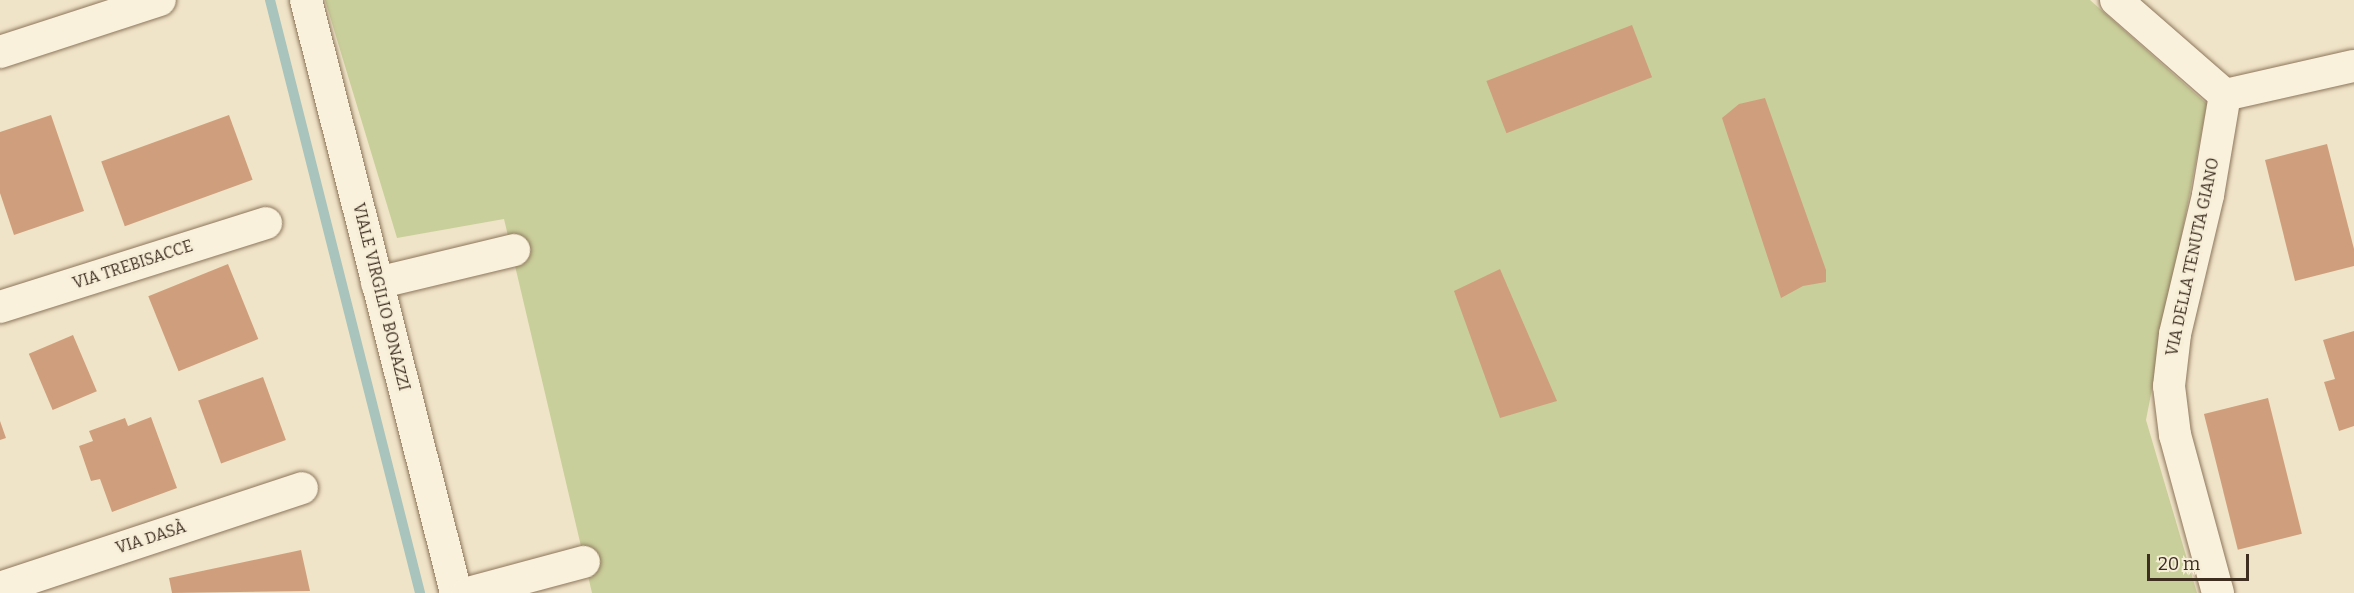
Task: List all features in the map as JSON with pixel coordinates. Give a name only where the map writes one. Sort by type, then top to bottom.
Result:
[{"type":"street","points":[[0,52],[160,0]]},
{"type":"street","name":"VIALE VIRGILIO BONAZZI","points":[[306,0],[456,593]]},
{"type":"street","points":[[2116,0],[2225,95],[2354,66]]},
{"type":"street","name":"VIA DELLA TENUTA GIANO","points":[[2218,593],[2175,435],[2169,386],[2175,334],[2208,195],[2225,95]]},
{"type":"street","name":"VIA TREBISACCE","points":[[0,307],[266,224]]},
{"type":"street","points":[[377,283],[514,250]]},
{"type":"street","name":"VIA DASÀ","points":[[0,588],[302,488]]},
{"type":"street","points":[[468,593],[584,562]]},
{"type":"green space","points":[[325,0],[2090,0],[2207,104],[2146,420],[2197,593],[592,593],[504,219],[397,238]]},
{"type":"building","points":[[1632,25],[1652,77],[1506,133],[1486,81]]},
{"type":"building","points":[[1765,98],[1826,270],[1826,282],[1803,286],[1781,298],[1722,118],[1739,104]]},
{"type":"building","points":[[51,115],[84,211],[14,235],[0,193],[0,132]]},
{"type":"building","points":[[229,115],[253,180],[125,226],[101,162]]},
{"type":"building","points":[[2327,144],[2354,249],[2354,266],[2295,281],[2265,160]]},
{"type":"building","points":[[228,264],[258,339],[179,371],[148,296]]},
{"type":"building","points":[[1500,269],[1557,401],[1500,418],[1454,291]]},
{"type":"building","points":[[2354,331],[2354,426],[2339,431],[2324,382],[2335,379],[2323,340]]},
{"type":"building","points":[[73,335],[97,391],[53,410],[29,354]]},
{"type":"building","points":[[263,377],[286,440],[221,464],[198,401]]},
{"type":"building","points":[[2268,398],[2302,534],[2238,550],[2204,414]]},
{"type":"building","points":[[151,417],[177,488],[112,512],[100,479],[91,481],[79,446],[93,441],[89,431],[125,418],[128,426]]},
{"type":"building","points":[[0,421],[6,438],[0,440]]},
{"type":"building","points":[[301,550],[310,591],[172,593],[169,578]]},
{"type":"waterway","points":[[270,0],[420,593]]}]
